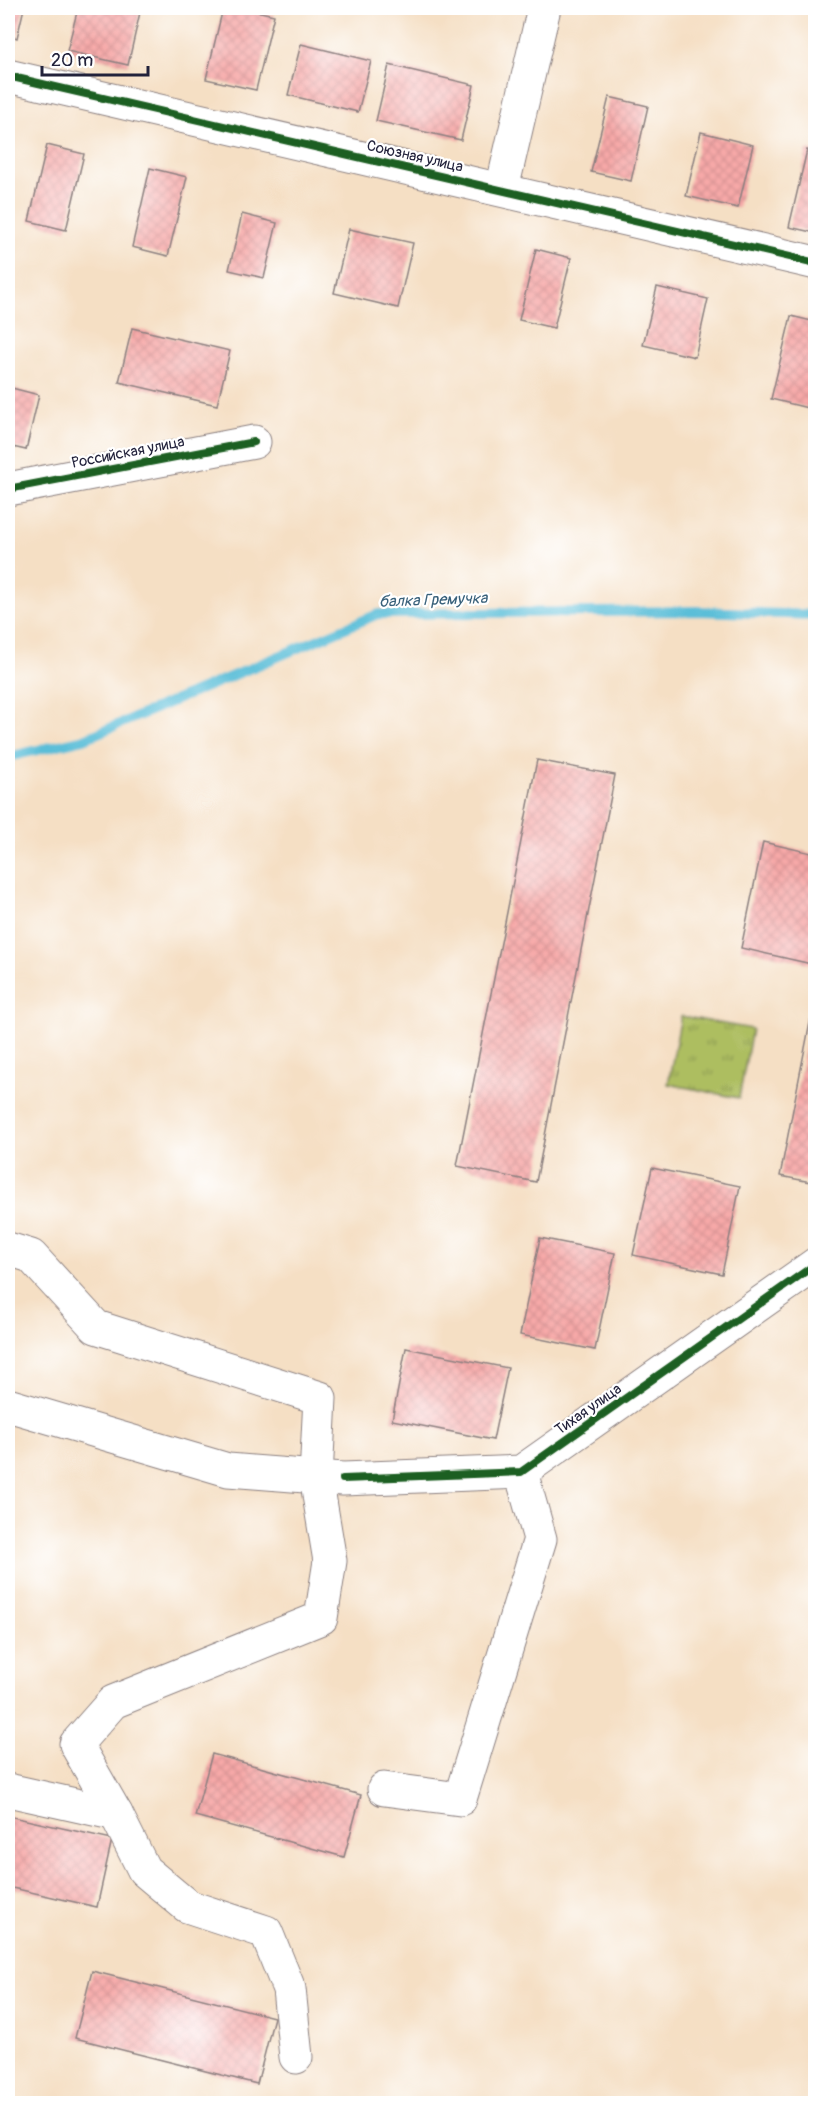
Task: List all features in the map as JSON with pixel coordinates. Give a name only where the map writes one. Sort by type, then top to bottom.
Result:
[{"type":"street","points":[[502,189],[544,8]]},
{"type":"street","name":"Союзная улица","points":[[8,76],[816,263]]},
{"type":"street","name":"Российская улица","points":[[8,489],[254,442]]},
{"type":"street","points":[[8,1250],[31,1256],[96,1327],[320,1398],[329,1478],[330,1561],[321,1618],[113,1702],[76,1744],[116,1814],[144,1870],[187,1906],[266,1932],[289,1989],[296,2056]]},
{"type":"street","name":"Тихая улица","points":[[521,1472],[816,1264]]},
{"type":"street","points":[[8,1405],[228,1470],[329,1478],[521,1472],[540,1539],[460,1799],[384,1789]]},
{"type":"street","points":[[8,1790],[116,1814]]},
{"type":"green space","points":[[681,1016],[752,1029],[739,1098],[668,1084]]},
{"type":"building","points":[[8,8],[24,8],[17,38],[8,35]]},
{"type":"building","points":[[78,8],[141,8],[128,65],[67,51]]},
{"type":"building","points":[[223,8],[242,8],[274,15],[256,90],[206,79]]},
{"type":"building","points":[[301,44],[371,61],[358,112],[288,95]]},
{"type":"building","points":[[389,65],[474,85],[461,140],[376,121]]},
{"type":"building","points":[[609,97],[648,106],[631,181],[591,172]]},
{"type":"building","points":[[701,132],[753,145],[738,208],[686,196]]},
{"type":"building","points":[[47,145],[84,154],[66,230],[29,221]]},
{"type":"building","points":[[807,150],[816,152],[816,233],[789,227]]},
{"type":"building","points":[[150,168],[187,177],[168,256],[132,247]]},
{"type":"building","points":[[242,214],[277,223],[264,278],[229,270]]},
{"type":"building","points":[[349,229],[413,243],[398,308],[334,293]]},
{"type":"building","points":[[536,249],[571,258],[554,328],[519,320]]},
{"type":"building","points":[[657,287],[708,299],[695,357],[643,345]]},
{"type":"building","points":[[791,316],[816,322],[816,410],[771,399]]},
{"type":"building","points":[[132,328],[230,351],[217,405],[119,382]]},
{"type":"building","points":[[8,387],[39,395],[26,450],[8,446]]},
{"type":"building","points":[[537,760],[615,775],[536,1182],[457,1166]]},
{"type":"building","points":[[763,842],[816,854],[816,965],[741,948]]},
{"type":"building","points":[[814,1002],[816,1002],[816,1183],[780,1176]]},
{"type":"building","points":[[652,1168],[740,1186],[722,1274],[633,1255]]},
{"type":"building","points":[[540,1238],[615,1253],[595,1350],[520,1335]]},
{"type":"building","points":[[406,1348],[508,1368],[493,1440],[392,1420]]},
{"type":"building","points":[[212,1754],[361,1795],[344,1857],[195,1816]]},
{"type":"building","points":[[8,1816],[112,1839],[97,1907],[8,1887]]},
{"type":"building","points":[[92,1971],[274,2017],[257,2084],[75,2038]]},
{"type":"waterway","name":"балка Гремучка","points":[[8,757],[84,739],[378,614],[696,611],[816,615]]},
{"type":"cycle path","points":[[8,76],[816,263]]},
{"type":"cycle path","points":[[8,489],[254,442]]},
{"type":"cycle path","points":[[343,1479],[521,1472],[816,1264]]}]
